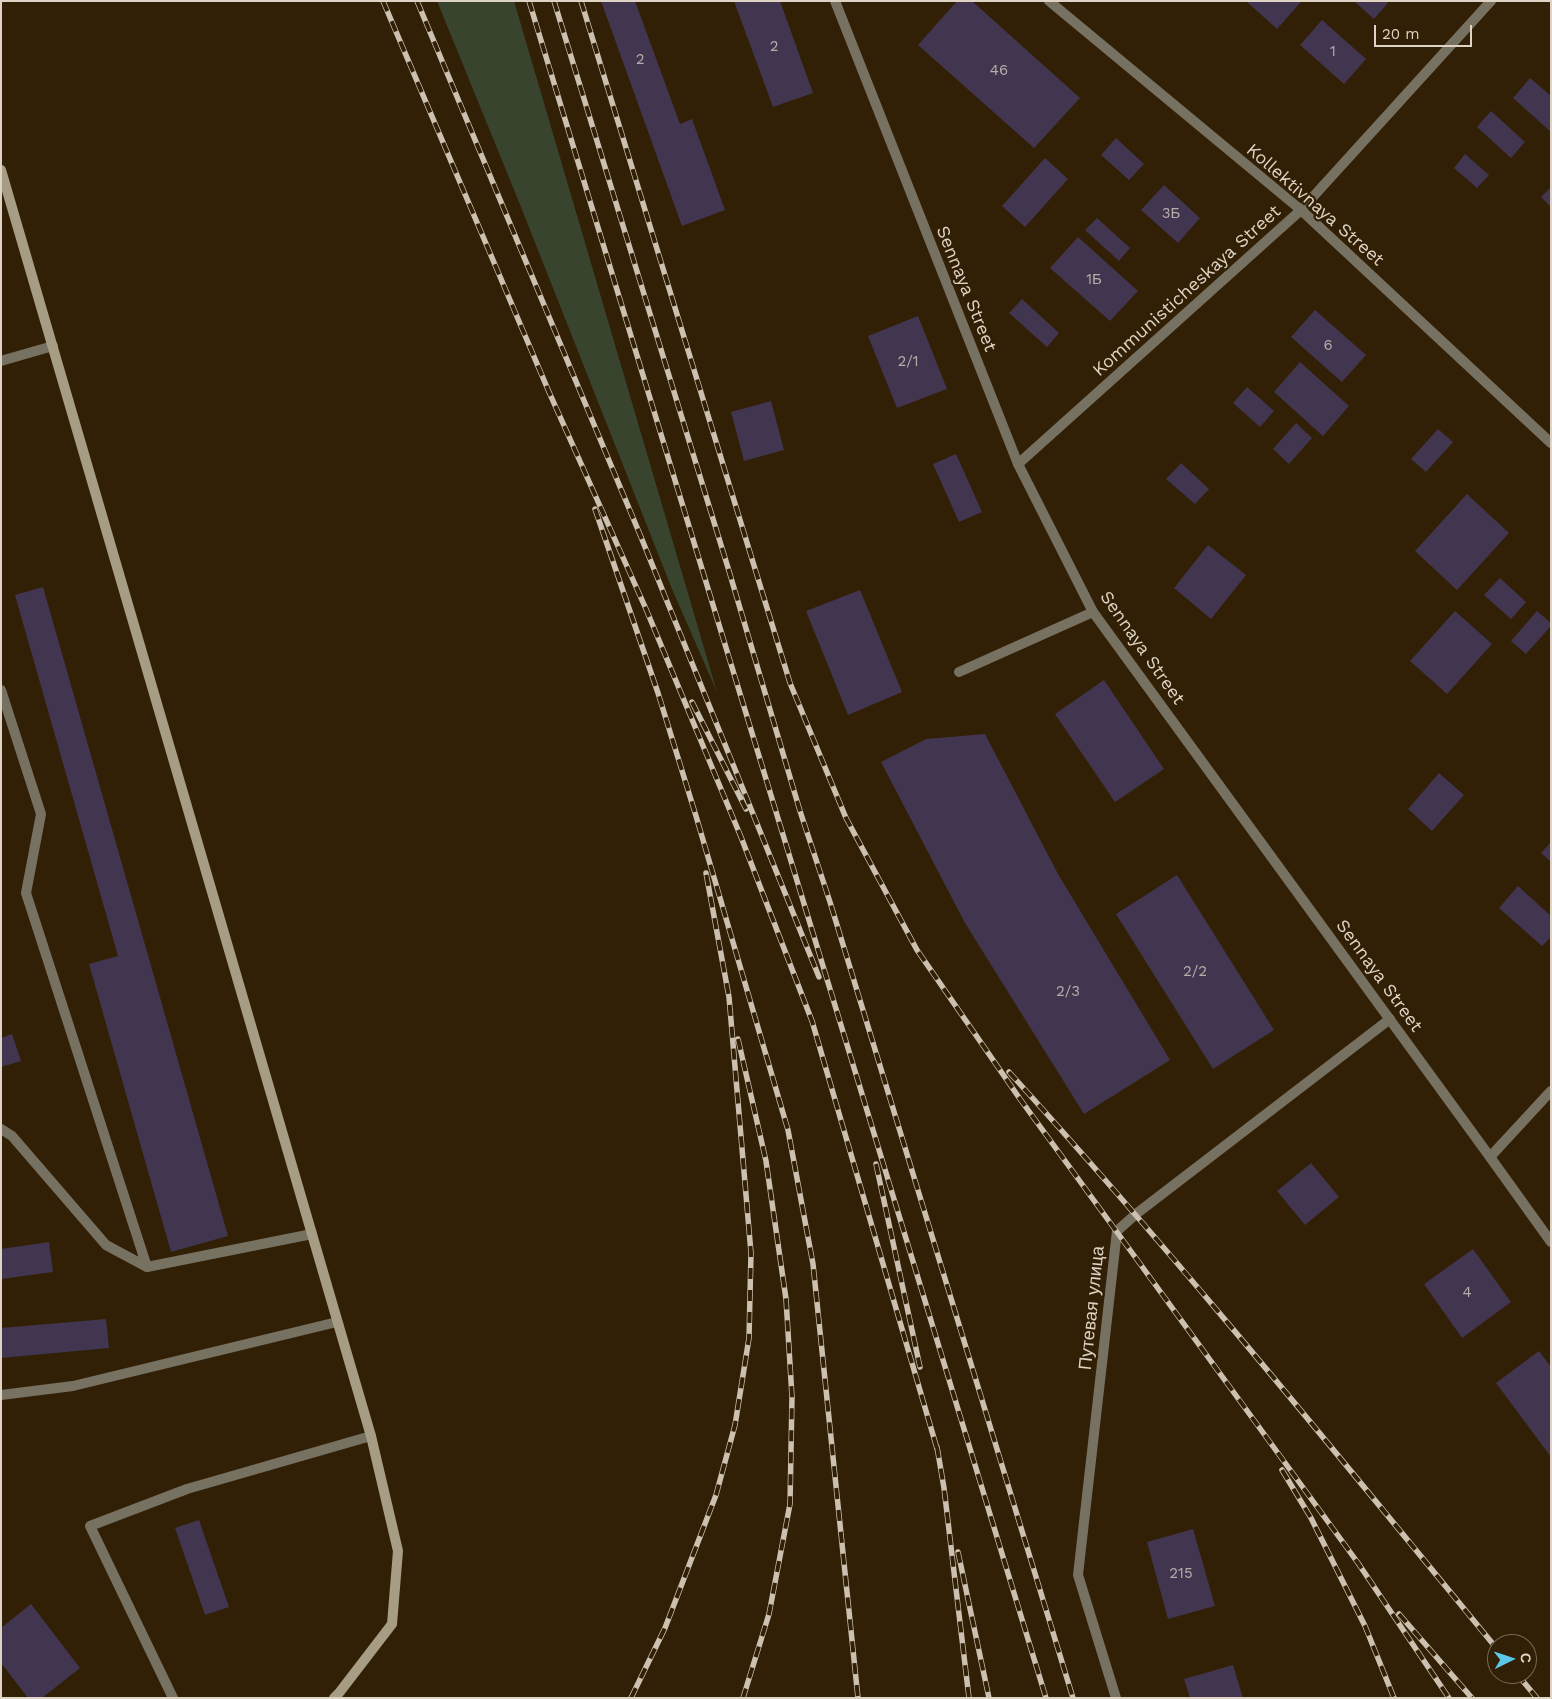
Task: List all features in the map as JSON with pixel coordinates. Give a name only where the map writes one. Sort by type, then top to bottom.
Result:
[{"type":"main road","points":[[1,170],[371,1436],[398,1552],[392,1624],[334,1698]]},
{"type":"street","name":"Sennaya Street","points":[[834,1],[1018,464],[1093,612],[1551,1242]]},
{"type":"street","name":"Kollektivnaya Street","points":[[1049,1],[1302,210],[1551,443]]},
{"type":"street","name":"Kommunisticheskaya Street","points":[[1018,464],[1302,210],[1491,1]]},
{"type":"street","points":[[1,361],[53,346]]},
{"type":"street","points":[[959,672],[1093,612]]},
{"type":"street","points":[[1,690],[41,814],[26,894],[146,1267]]},
{"type":"street","name":"Путевая улица","points":[[1116,1698],[1078,1575],[1117,1231],[1136,1214],[1390,1019]]},
{"type":"street","points":[[1490,1157],[1551,1091]]},
{"type":"street","points":[[1,1129],[12,1136],[106,1245],[146,1267],[312,1234]]},
{"type":"street","points":[[1,1395],[73,1386],[337,1322]]},
{"type":"street","points":[[173,1698],[90,1526],[187,1489],[371,1436]]},
{"type":"green space","points":[[437,1],[514,1],[717,692],[672,589],[519,202]]},
{"type":"building","points":[[601,1],[635,1],[680,124],[692,119],[725,210],[682,226]]},
{"type":"building","points":[[734,1],[780,1],[813,93],[773,107]]},
{"type":"building","points":[[957,1],[972,1],[1080,98],[1034,148],[918,45]]},
{"type":"building","points":[[1246,1],[1302,1],[1277,29]]},
{"type":"building","points":[[1354,1],[1385,1],[1388,3],[1374,19]]},
{"type":"building","points":[[1322,20],[1366,59],[1344,84],[1300,45]]},
{"type":"building","points":[[1530,78],[1551,96],[1551,132],[1513,98]]},
{"type":"building","points":[[1491,111],[1525,142],[1511,158],[1477,127]]},
{"type":"building","points":[[1116,138],[1144,164],[1129,180],[1101,155]]},
{"type":"building","points":[[1465,154],[1489,175],[1477,188],[1454,168]]},
{"type":"building","points":[[1045,158],[1068,179],[1025,227],[1002,206]]},
{"type":"building","points":[[1164,185],[1200,218],[1178,243],[1141,210]]},
{"type":"building","points":[[1551,187],[1551,207],[1541,197]]},
{"type":"building","points":[[1097,218],[1130,248],[1119,261],[1085,230]]},
{"type":"building","points":[[1078,237],[1138,291],[1110,321],[1050,268]]},
{"type":"building","points":[[1022,299],[1059,333],[1047,347],[1009,313]]},
{"type":"building","points":[[1315,310],[1366,355],[1342,382],[1291,337]]},
{"type":"building","points":[[918,316],[947,389],[897,408],[868,336]]},
{"type":"building","points":[[1300,362],[1349,406],[1323,436],[1274,392]]},
{"type":"building","points":[[1247,387],[1274,411],[1260,427],[1233,403]]},
{"type":"building","points":[[771,401],[784,450],[744,461],[731,412]]},
{"type":"building","points":[[1296,423],[1312,438],[1289,464],[1273,449]]},
{"type":"building","points":[[1438,429],[1453,442],[1426,472],[1411,459]]},
{"type":"building","points":[[956,454],[982,512],[959,522],[933,464]]},
{"type":"building","points":[[1181,463],[1209,489],[1195,504],[1166,479]]},
{"type":"building","points":[[1467,494],[1509,533],[1457,590],[1415,551]]},
{"type":"building","points":[[1208,545],[1246,575],[1211,619],[1174,588]]},
{"type":"building","points":[[1500,578],[1526,602],[1511,619],[1484,595]]},
{"type":"building","points":[[43,587],[228,1236],[171,1252],[89,964],[118,956],[15,595]]},
{"type":"building","points":[[860,590],[902,692],[848,715],[806,611]]},
{"type":"building","points":[[1455,611],[1492,644],[1447,694],[1410,661]]},
{"type":"building","points":[[1537,611],[1551,623],[1551,626],[1526,654],[1511,641]]},
{"type":"building","points":[[1104,680],[1164,769],[1115,802],[1055,714]]},
{"type":"building","points":[[985,734],[1058,874],[1170,1060],[1084,1114],[965,923],[881,762],[926,739]]},
{"type":"building","points":[[1439,773],[1464,795],[1432,831],[1408,809]]},
{"type":"building","points":[[1551,842],[1551,862],[1541,853]]},
{"type":"building","points":[[1177,875],[1274,1030],[1213,1069],[1116,914]]},
{"type":"building","points":[[1518,886],[1551,916],[1551,937],[1542,946],[1499,908]]},
{"type":"building","points":[[12,1034],[21,1061],[1,1067],[1,1038]]},
{"type":"building","points":[[1311,1163],[1339,1197],[1305,1225],[1277,1191]]},
{"type":"building","points":[[49,1242],[53,1272],[1,1279],[1,1249]]},
{"type":"building","points":[[1473,1249],[1511,1302],[1462,1338],[1424,1284]]},
{"type":"building","points":[[106,1319],[109,1348],[1,1358],[1,1328]]},
{"type":"building","points":[[1539,1351],[1551,1367],[1551,1457],[1496,1383]]},
{"type":"building","points":[[199,1520],[229,1607],[205,1615],[175,1528]]},
{"type":"building","points":[[1193,1529],[1215,1606],[1168,1619],[1147,1542]]},
{"type":"building","points":[[31,1604],[80,1668],[42,1698],[28,1698],[1,1663],[1,1628]]},
{"type":"building","points":[[1233,1665],[1243,1698],[1190,1698],[1184,1679]]},
{"type":"railway","points":[[383,1],[549,392],[646,609],[741,837],[812,1021],[938,1452]]},
{"type":"railway","points":[[417,1],[641,537],[819,977]]},
{"type":"railway","points":[[529,1],[1046,1698]]},
{"type":"railway","points":[[554,1],[729,571],[800,811],[830,902],[1073,1698]]},
{"type":"railway","points":[[581,1],[790,683],[846,818],[917,950],[1020,1099],[1358,1563],[1449,1698]]},
{"type":"railway","points":[[595,509],[658,693],[788,1130],[813,1264],[858,1698]]},
{"type":"railway","points":[[692,702],[746,809]]},
{"type":"railway","points":[[631,1698],[665,1628],[716,1495],[735,1425],[749,1338],[751,1253],[729,997],[706,873]]},
{"type":"railway","points":[[738,1039],[766,1161],[786,1299],[792,1397],[790,1504],[769,1614],[743,1698]]},
{"type":"railway","points":[[1009,1072],[1196,1285],[1487,1637]]},
{"type":"railway","points":[[876,1164],[920,1367]]},
{"type":"railway","points":[[937,1447],[944,1488],[969,1698]]},
{"type":"railway","points":[[1282,1470],[1311,1518],[1365,1626],[1394,1698]]},
{"type":"railway","points":[[958,1552],[989,1698]]},
{"type":"railway","points":[[1399,1614],[1472,1698]]},
{"type":"railway","points":[[1525,1684],[1537,1698]]}]
